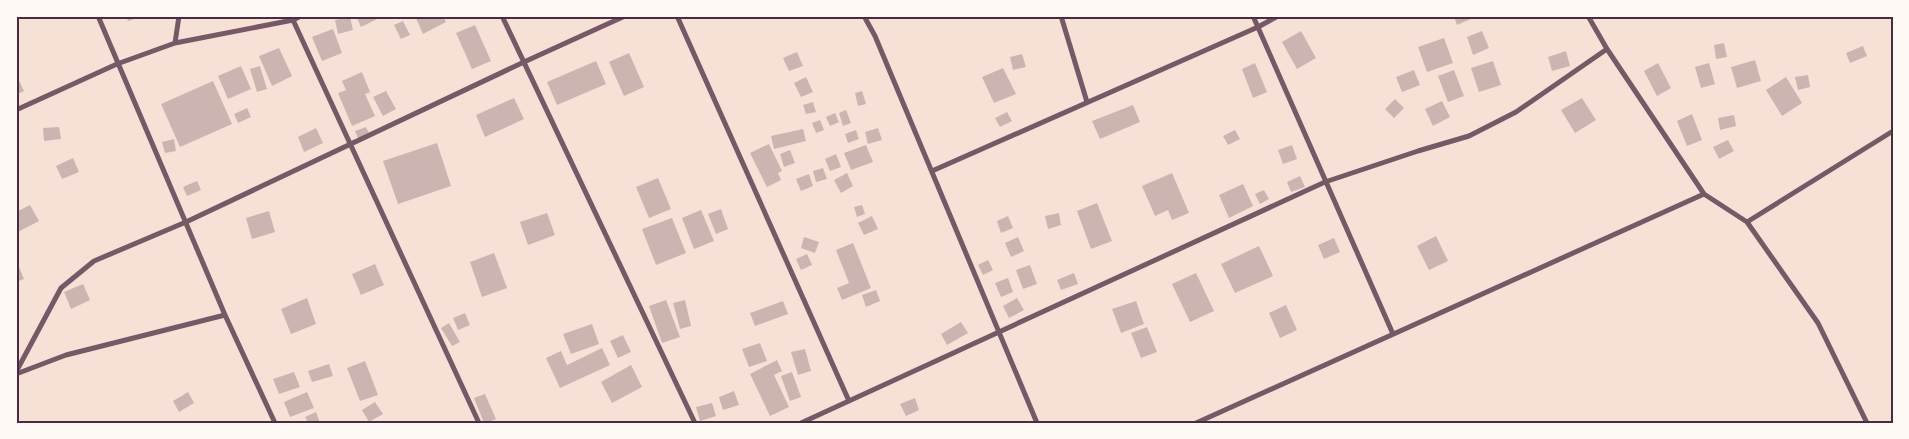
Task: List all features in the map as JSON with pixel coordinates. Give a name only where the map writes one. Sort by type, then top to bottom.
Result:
[{"type":"street","points":[[98,16],[225,315],[275,423]]},
{"type":"street","points":[[175,43],[179,16]]},
{"type":"street","points":[[16,110],[117,64],[175,43],[293,20],[301,16]]},
{"type":"street","points":[[502,16],[694,423]]},
{"type":"street","points":[[16,373],[61,288],[94,261],[186,222],[625,16]]},
{"type":"street","points":[[677,16],[849,401]]},
{"type":"street","points":[[864,16],[875,36],[1037,423]]},
{"type":"street","points":[[1061,16],[1087,102]]},
{"type":"street","points":[[1253,16],[1324,182],[1393,334]]},
{"type":"street","points":[[932,171],[1258,27],[1278,16]]},
{"type":"street","points":[[1588,16],[1607,49],[1704,194],[1747,222],[1818,323],[1867,423]]},
{"type":"street","points":[[293,20],[479,423]]},
{"type":"street","points":[[800,423],[1324,182],[1469,136],[1516,112],[1607,49]]},
{"type":"street","points":[[1747,222],[1893,131]]},
{"type":"street","points":[[1196,423],[1704,194]]},
{"type":"street","points":[[16,373],[66,355],[225,315]]},
{"type":"building","points":[[126,16],[137,16],[137,18],[128,21]]},
{"type":"building","points":[[356,16],[378,16],[379,18],[361,27]]},
{"type":"building","points":[[415,16],[443,16],[446,22],[423,34]]},
{"type":"building","points":[[1454,16],[1472,16],[1473,18],[1457,25]]},
{"type":"building","points":[[350,17],[353,30],[338,34],[335,20]]},
{"type":"building","points":[[403,21],[410,35],[401,39],[394,25]]},
{"type":"building","points":[[475,25],[491,61],[472,69],[456,33]]},
{"type":"building","points":[[333,29],[342,53],[322,61],[312,37]]},
{"type":"building","points":[[1301,31],[1316,58],[1297,69],[1282,42]]},
{"type":"building","points":[[1482,31],[1489,48],[1473,55],[1467,37]]},
{"type":"building","points":[[1444,38],[1453,63],[1427,72],[1418,47]]},
{"type":"building","points":[[1724,43],[1727,57],[1716,59],[1714,45]]},
{"type":"building","points":[[1863,46],[1867,56],[1850,63],[1846,53]]},
{"type":"building","points":[[279,48],[292,76],[272,86],[259,56]]},
{"type":"building","points":[[1566,51],[1570,66],[1552,71],[1548,57]]},
{"type":"building","points":[[797,52],[803,66],[789,71],[783,58]]},
{"type":"building","points":[[629,53],[644,87],[624,96],[609,62]]},
{"type":"building","points":[[1022,54],[1026,67],[1013,70],[1010,57]]},
{"type":"building","points":[[1755,60],[1761,81],[1737,88],[1731,67]]},
{"type":"building","points":[[596,61],[606,84],[557,105],[547,82]]},
{"type":"building","points":[[1493,61],[1501,85],[1479,92],[1471,68]]},
{"type":"building","points":[[1255,63],[1267,92],[1253,98],[1242,69]]},
{"type":"building","points":[[1658,63],[1671,88],[1657,96],[1644,71]]},
{"type":"building","points":[[1709,63],[1715,84],[1701,88],[1695,67]]},
{"type":"building","points":[[241,66],[251,89],[228,99],[218,76]]},
{"type":"building","points":[[260,66],[267,89],[257,92],[250,69]]},
{"type":"building","points":[[1003,68],[1016,94],[994,103],[982,77]]},
{"type":"building","points":[[1414,70],[1420,85],[1402,92],[1396,77]]},
{"type":"building","points":[[1454,70],[1464,96],[1448,102],[1438,76]]},
{"type":"building","points":[[362,72],[370,92],[365,94],[375,116],[352,126],[338,93],[346,90],[342,81]]},
{"type":"building","points":[[16,74],[24,91],[16,95]]},
{"type":"building","points":[[1808,75],[1810,87],[1798,90],[1795,77]]},
{"type":"building","points":[[806,77],[813,92],[801,97],[794,83]]},
{"type":"building","points":[[1786,77],[1802,103],[1782,116],[1766,90]]},
{"type":"building","points":[[213,81],[232,124],[180,147],[161,104]]},
{"type":"building","points":[[386,91],[396,109],[383,116],[373,97]]},
{"type":"building","points":[[862,91],[866,104],[858,106],[855,93]]},
{"type":"building","points":[[514,98],[524,119],[485,137],[476,115]]},
{"type":"building","points":[[1582,98],[1596,120],[1575,133],[1561,110]]},
{"type":"building","points":[[1395,99],[1404,108],[1394,118],[1385,109]]},
{"type":"building","points":[[1442,101],[1450,117],[1433,126],[1425,109]]},
{"type":"building","points":[[813,102],[816,112],[806,114],[803,105]]},
{"type":"building","points":[[1133,105],[1140,122],[1100,139],[1092,121]]},
{"type":"building","points":[[247,108],[251,117],[238,123],[234,114]]},
{"type":"building","points":[[846,110],[851,123],[843,126],[839,113]]},
{"type":"building","points":[[1007,112],[1012,121],[1000,127],[995,118]]},
{"type":"building","points":[[835,113],[839,122],[830,126],[826,117]]},
{"type":"building","points":[[1692,114],[1702,140],[1687,146],[1677,121]]},
{"type":"building","points":[[1734,115],[1736,126],[1720,130],[1718,118]]},
{"type":"building","points":[[820,120],[824,130],[816,133],[812,123]]},
{"type":"building","points":[[59,127],[61,139],[44,141],[43,128]]},
{"type":"building","points":[[366,127],[369,133],[358,138],[355,131]]},
{"type":"building","points":[[316,128],[323,143],[304,152],[298,137]]},
{"type":"building","points":[[878,128],[882,140],[868,144],[865,132]]},
{"type":"building","points":[[803,129],[806,141],[774,149],[771,136]]},
{"type":"building","points":[[856,130],[859,139],[848,143],[845,134]]},
{"type":"building","points":[[1235,130],[1240,139],[1228,145],[1223,136]]},
{"type":"building","points":[[174,139],[176,151],[165,153],[162,142]]},
{"type":"building","points":[[1728,140],[1734,151],[1719,159],[1713,147]]},
{"type":"building","points":[[437,143],[451,186],[398,204],[383,161]]},
{"type":"building","points":[[769,144],[782,171],[778,173],[781,180],[767,187],[750,153]]},
{"type":"building","points":[[866,145],[873,162],[851,170],[844,153]]},
{"type":"building","points":[[1292,145],[1297,159],[1283,164],[1278,150]]},
{"type":"building","points":[[790,150],[795,163],[784,167],[780,154]]},
{"type":"building","points":[[836,154],[841,167],[830,171],[825,159]]},
{"type":"building","points":[[73,158],[79,172],[62,179],[56,166]]},
{"type":"building","points":[[823,168],[827,179],[816,182],[813,171]]},
{"type":"building","points":[[847,173],[853,186],[841,193],[834,180]]},
{"type":"building","points":[[1172,173],[1189,213],[1172,220],[1168,210],[1155,216],[1142,186]]},
{"type":"building","points":[[809,174],[813,186],[801,191],[796,179]]},
{"type":"building","points":[[1300,176],[1305,187],[1291,192],[1287,182]]},
{"type":"building","points":[[658,178],[671,209],[649,218],[636,187]]},
{"type":"building","points":[[197,181],[201,190],[187,196],[183,187]]},
{"type":"building","points":[[1243,184],[1253,206],[1229,218],[1219,195]]},
{"type":"building","points":[[1264,190],[1269,199],[1260,204],[1255,194]]},
{"type":"building","points":[[1097,203],[1112,241],[1091,249],[1077,211]]},
{"type":"building","points":[[30,205],[39,221],[16,233],[16,212]]},
{"type":"building","points":[[862,205],[865,214],[857,217],[854,207]]},
{"type":"building","points":[[721,209],[728,229],[716,234],[708,214]]},
{"type":"building","points":[[701,210],[714,241],[694,249],[682,218]]},
{"type":"building","points":[[269,211],[275,232],[252,239],[246,218]]},
{"type":"building","points":[[547,213],[555,235],[528,245],[520,222]]},
{"type":"building","points":[[1059,213],[1061,225],[1048,229],[1045,216]]},
{"type":"building","points":[[872,216],[878,229],[864,235],[858,223]]},
{"type":"building","points":[[1008,216],[1013,228],[1001,233],[997,221]]},
{"type":"building","points":[[672,218],[686,253],[656,265],[642,229]]},
{"type":"building","points":[[1436,236],[1448,261],[1429,270],[1417,246]]},
{"type":"building","points":[[804,237],[819,242],[815,253],[801,248]]},
{"type":"building","points":[[1018,237],[1024,251],[1011,257],[1005,243]]},
{"type":"building","points":[[1334,238],[1340,252],[1324,259],[1318,245]]},
{"type":"building","points":[[853,243],[871,288],[842,300],[837,288],[849,283],[836,250]]},
{"type":"building","points":[[1259,246],[1273,276],[1235,293],[1221,264]]},
{"type":"building","points":[[494,253],[507,288],[482,297],[470,262]]},
{"type":"building","points":[[807,254],[812,265],[801,270],[796,259]]},
{"type":"building","points":[[16,260],[24,279],[16,282]]},
{"type":"building","points":[[988,260],[993,270],[983,275],[978,265]]},
{"type":"building","points":[[375,264],[384,285],[361,295],[352,274]]},
{"type":"building","points":[[1030,265],[1037,284],[1023,289],[1016,270]]},
{"type":"building","points":[[1074,273],[1078,284],[1061,290],[1057,280]]},
{"type":"building","points":[[1196,273],[1214,311],[1190,322],[1172,284]]},
{"type":"building","points":[[1008,278],[1013,292],[1001,297],[995,283]]},
{"type":"building","points":[[83,284],[90,300],[71,309],[64,292]]},
{"type":"building","points":[[876,290],[880,301],[866,307],[862,295]]},
{"type":"building","points":[[307,298],[316,324],[291,334],[281,309]]},
{"type":"building","points":[[1017,298],[1024,310],[1009,318],[1003,306]]},
{"type":"building","points":[[666,300],[680,337],[662,343],[649,306]]},
{"type":"building","points":[[685,300],[691,326],[680,329],[673,303]]},
{"type":"building","points":[[783,301],[788,314],[755,326],[750,313]]},
{"type":"building","points":[[1136,301],[1144,324],[1121,333],[1112,309]]},
{"type":"building","points":[[1286,305],[1297,330],[1280,338],[1269,313]]},
{"type":"building","points":[[465,313],[470,325],[458,330],[453,318]]},
{"type":"building","points":[[961,322],[968,333],[947,345],[941,334]]},
{"type":"building","points":[[449,323],[460,342],[452,346],[441,328]]},
{"type":"building","points":[[592,324],[599,344],[571,354],[563,334]]},
{"type":"building","points":[[1147,327],[1157,352],[1141,358],[1131,333]]},
{"type":"building","points":[[623,335],[631,352],[618,358],[610,341]]},
{"type":"building","points":[[760,343],[767,361],[749,367],[742,349]]},
{"type":"building","points":[[602,348],[610,365],[560,388],[546,358],[561,351],[567,365]]},
{"type":"building","points":[[805,349],[811,371],[798,375],[791,352]]},
{"type":"building","points":[[777,360],[782,371],[774,375],[789,407],[770,416],[750,374]]},
{"type":"building","points":[[365,361],[378,395],[360,401],[347,368]]},
{"type":"building","points":[[329,364],[333,376],[312,382],[308,371]]},
{"type":"building","points":[[631,365],[642,387],[612,403],[601,382]]},
{"type":"building","points":[[294,372],[300,387],[279,394],[273,379]]},
{"type":"building","points":[[792,372],[801,397],[790,401],[781,376]]},
{"type":"building","points":[[734,391],[739,405],[723,410],[719,397]]},
{"type":"building","points":[[188,392],[194,403],[179,412],[173,401]]},
{"type":"building","points":[[307,392],[314,408],[290,417],[284,402]]},
{"type":"building","points":[[485,394],[496,419],[487,423],[484,423],[474,398]]},
{"type":"building","points":[[915,398],[919,410],[906,416],[900,404]]},
{"type":"building","points":[[375,402],[383,414],[369,422],[362,410]]},
{"type":"building","points":[[712,403],[716,416],[700,421],[696,407]]},
{"type":"building","points":[[316,412],[320,423],[308,423],[305,417]]}]
